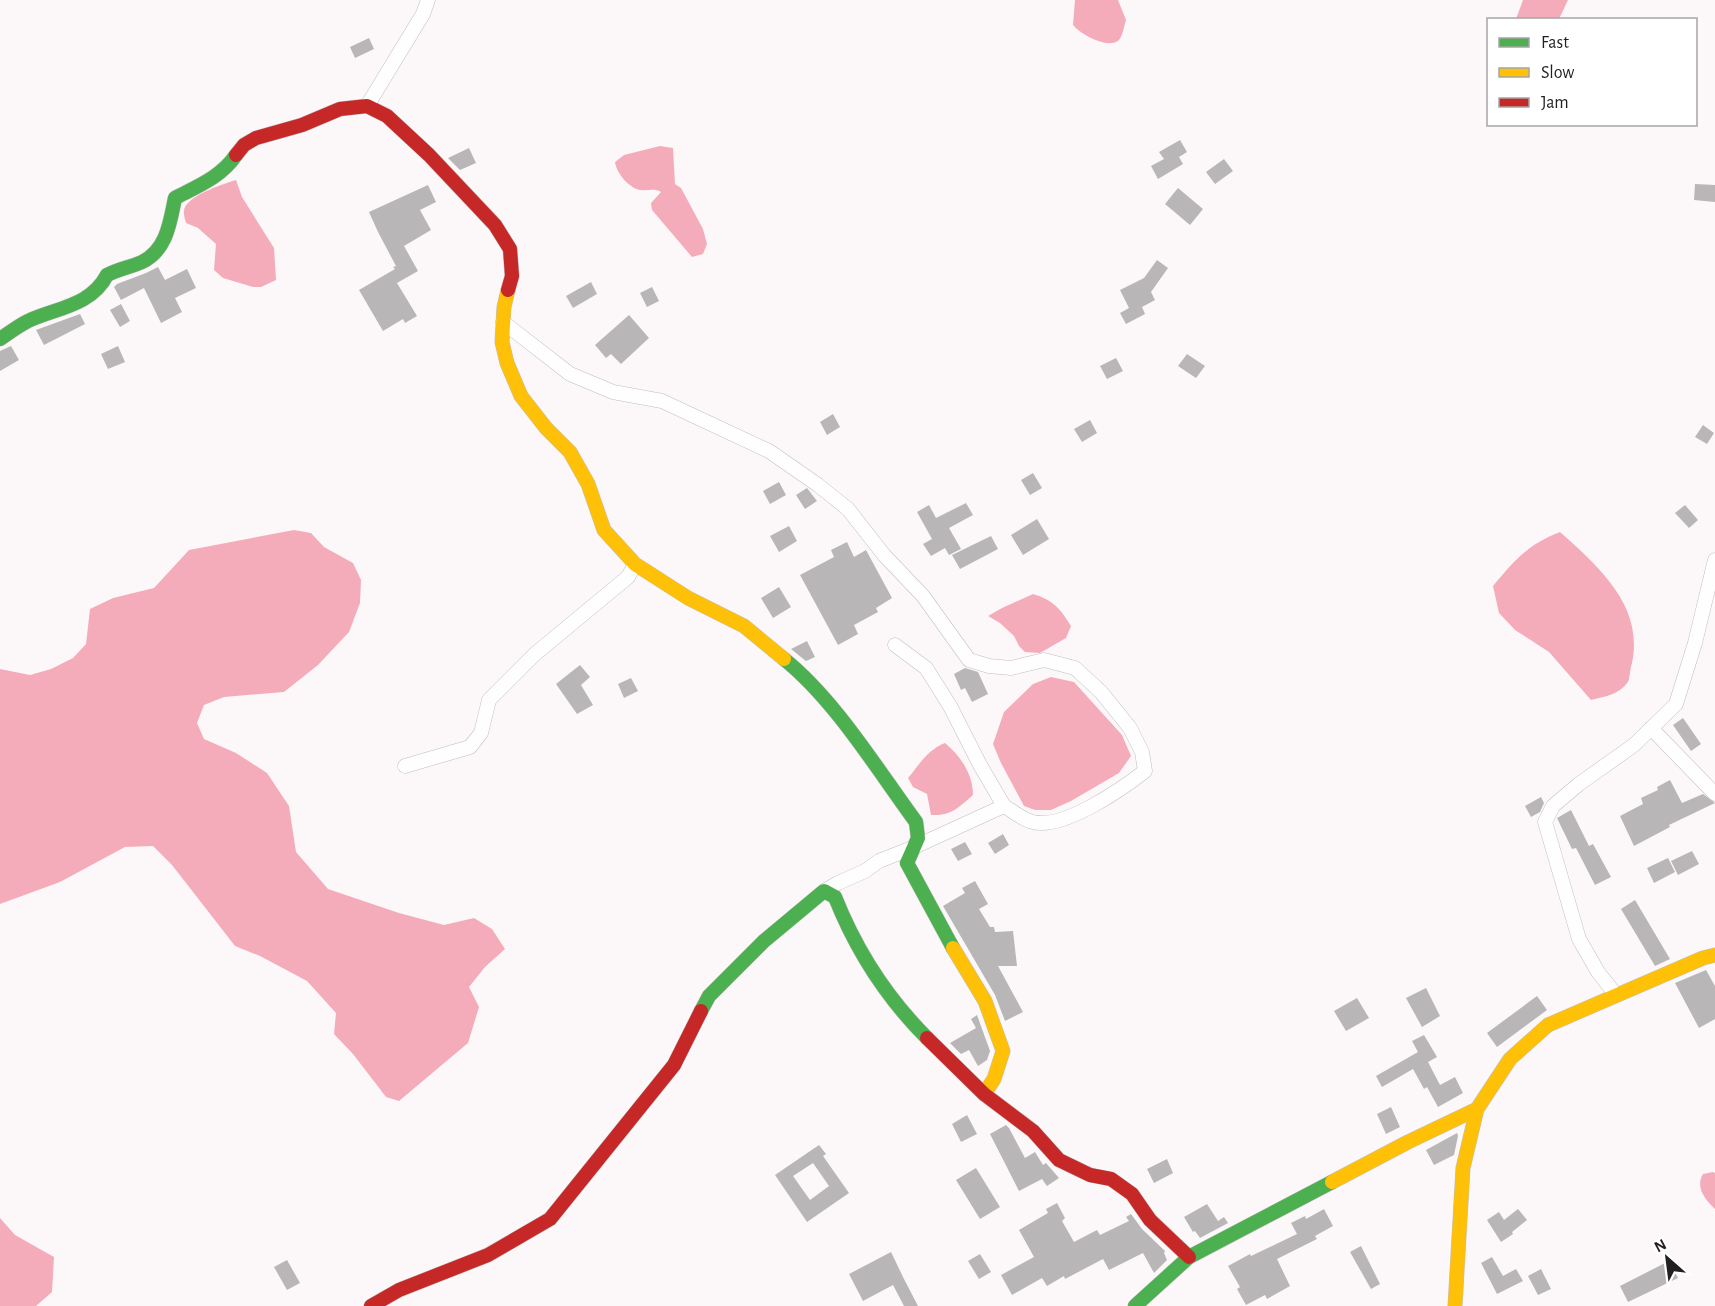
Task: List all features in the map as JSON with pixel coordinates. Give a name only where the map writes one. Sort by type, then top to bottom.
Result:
[{"type":"street","points":[[367,106],[423,14],[428,0]]},
{"type":"street","points":[[0,339],[29,320],[87,298],[103,287],[107,276],[121,267],[144,262],[164,244],[175,198],[214,178],[230,164],[244,144],[340,110],[367,106],[387,116],[429,155],[495,225],[510,249],[512,276],[504,307],[502,342],[504,353],[521,396],[546,428],[570,452],[588,484],[604,530],[635,564],[688,597],[744,626],[798,670],[838,716],[916,822],[918,838],[907,863],[945,935],[985,1000],[1003,1051],[994,1079],[984,1094]]},
{"type":"street","points":[[503,322],[570,374],[613,392],[662,401],[769,451],[818,485],[848,509],[884,555],[923,596],[969,660],[990,666],[1011,668],[1044,660],[1075,668],[1101,692],[1130,729],[1142,752],[1145,771],[1126,786],[1075,815],[1050,823],[1033,822],[1004,806],[950,706],[926,668],[895,645]]},
{"type":"street","points":[[1616,995],[1598,972],[1579,939],[1545,822],[1553,806],[1579,784],[1634,745],[1676,704],[1695,643],[1715,560]]},
{"type":"street","points":[[405,766],[470,747],[481,733],[489,699],[536,654],[628,577],[635,564]]},
{"type":"street","points":[[1651,728],[1715,794]]},
{"type":"street","points":[[370,1306],[399,1290],[488,1255],[550,1219],[674,1065],[709,996],[764,941],[824,891],[865,871],[879,861],[1004,806]]},
{"type":"street","points":[[824,891],[835,897],[847,928],[882,985],[909,1020],[984,1094],[1033,1131],[1059,1160],[1090,1175],[1112,1179],[1132,1194],[1150,1220],[1189,1257]]},
{"type":"street","points":[[1455,1306],[1463,1168],[1477,1109],[1510,1059],[1548,1025],[1703,958],[1715,955]]},
{"type":"street","points":[[1135,1306],[1189,1257],[1408,1142],[1477,1109]]},
{"type":"shaded area","points":[[1075,0],[1118,0],[1126,20],[1119,40],[1114,43],[1101,42],[1077,29],[1073,25]]},
{"type":"shaded area","points":[[1523,0],[1568,0],[1559,18],[1516,18]]},
{"type":"shaded area","points":[[660,146],[673,148],[675,184],[681,188],[703,229],[707,244],[703,254],[692,257],[652,210],[651,203],[661,192],[632,187],[616,166],[615,162],[624,155]]},
{"type":"shaded area","points":[[236,180],[242,197],[274,248],[276,280],[261,287],[253,287],[223,278],[214,270],[216,244],[198,228],[186,223],[184,209],[191,200],[210,189]]},
{"type":"shaded area","points":[[294,530],[311,533],[324,547],[353,563],[361,580],[360,603],[349,632],[318,665],[284,692],[224,697],[204,705],[197,723],[204,739],[236,753],[267,773],[289,806],[296,852],[328,889],[399,913],[444,925],[474,918],[492,929],[505,949],[485,967],[469,987],[479,1007],[468,1043],[399,1101],[386,1097],[353,1054],[334,1034],[336,1013],[307,981],[260,956],[235,946],[172,865],[153,846],[125,847],[60,882],[0,904],[0,669],[30,675],[51,669],[73,658],[86,644],[90,609],[113,598],[154,588],[189,550]]},
{"type":"shaded area","points":[[1560,532],[1589,559],[1615,589],[1625,606],[1631,623],[1634,642],[1628,682],[1616,692],[1591,700],[1549,652],[1515,630],[1499,613],[1493,586],[1522,554],[1539,542]]},
{"type":"shaded area","points":[[1033,594],[1046,599],[1055,606],[1071,626],[1066,638],[1040,653],[1025,652],[1014,636],[988,616]]},
{"type":"shaded area","points":[[1051,677],[1074,682],[1122,735],[1131,756],[1119,773],[1071,801],[1051,810],[1035,810],[1024,806],[993,744],[1004,712],[1033,684]]},
{"type":"shaded area","points":[[945,743],[965,766],[971,780],[973,795],[949,813],[931,815],[927,794],[913,787],[908,778],[929,753]]},
{"type":"shaded area","points":[[1715,1173],[1715,1209],[1705,1197],[1700,1184],[1703,1174]]},
{"type":"shaded area","points":[[0,1218],[15,1235],[54,1257],[52,1292],[36,1306],[0,1306]]},
{"type":"building","points":[[369,38],[374,49],[355,58],[350,47]]},
{"type":"building","points":[[1180,140],[1187,152],[1179,157],[1183,164],[1158,179],[1151,166],[1164,159],[1159,152]]},
{"type":"building","points":[[469,148],[476,163],[460,170],[448,158]]},
{"type":"building","points":[[1224,159],[1233,171],[1215,184],[1206,172]]},
{"type":"building","points":[[1695,184],[1715,185],[1715,202],[1694,200]]},
{"type":"building","points":[[428,185],[436,202],[420,210],[431,230],[404,246],[418,271],[397,283],[417,316],[405,323],[403,319],[383,331],[359,290],[395,269],[393,267],[396,266],[369,212]]},
{"type":"building","points":[[1178,188],[1203,209],[1190,225],[1165,204]]},
{"type":"building","points":[[1157,260],[1168,268],[1151,292],[1155,300],[1142,307],[1145,314],[1126,324],[1120,313],[1129,308],[1120,290],[1144,278]]},
{"type":"building","points":[[158,267],[165,280],[187,269],[196,288],[175,298],[182,312],[161,323],[144,288],[121,300],[114,287]]},
{"type":"building","points":[[591,282],[597,294],[573,308],[566,296]]},
{"type":"building","points":[[652,287],[659,301],[647,307],[640,293]]},
{"type":"building","points":[[121,304],[130,321],[120,327],[110,310]]},
{"type":"building","points":[[80,314],[85,324],[44,345],[36,330]]},
{"type":"building","points":[[629,315],[649,338],[621,364],[611,354],[606,358],[595,345]]},
{"type":"building","points":[[11,346],[19,360],[0,371],[0,351]]},
{"type":"building","points":[[118,346],[125,362],[108,369],[101,354]]},
{"type":"building","points":[[1187,354],[1205,366],[1196,378],[1178,366]]},
{"type":"building","points":[[1116,358],[1123,371],[1107,379],[1100,366]]},
{"type":"building","points":[[833,414],[840,427],[827,435],[820,422]]},
{"type":"building","points":[[1090,420],[1097,433],[1082,442],[1074,429]]},
{"type":"building","points":[[1703,425],[1714,433],[1707,444],[1695,437]]},
{"type":"building","points":[[1033,473],[1042,488],[1030,495],[1021,480]]},
{"type":"building","points":[[779,482],[786,495],[770,504],[763,491]]},
{"type":"building","points":[[807,488],[817,501],[805,509],[796,495]]},
{"type":"building","points":[[966,503],[973,515],[949,528],[961,549],[949,555],[945,548],[931,556],[923,544],[932,539],[917,512],[929,505],[936,518]]},
{"type":"building","points":[[1685,505],[1698,520],[1689,528],[1675,513]]},
{"type":"building","points":[[1037,519],[1049,539],[1023,555],[1011,535]]},
{"type":"building","points":[[789,526],[797,541],[779,552],[770,536]]},
{"type":"building","points":[[991,536],[998,549],[960,569],[952,555]]},
{"type":"building","points":[[847,542],[854,557],[866,550],[892,598],[876,608],[878,612],[854,625],[858,634],[838,645],[800,575],[834,557],[831,550]]},
{"type":"building","points":[[779,587],[791,607],[773,618],[761,598]]},
{"type":"building","points":[[807,641],[815,657],[806,661],[791,649]]},
{"type":"building","points":[[580,665],[590,677],[581,685],[593,705],[577,714],[556,684]]},
{"type":"building","points":[[965,668],[978,672],[988,694],[972,702],[965,688],[961,690],[954,674]]},
{"type":"building","points":[[631,678],[638,691],[624,698],[618,684]]},
{"type":"building","points":[[1683,718],[1701,744],[1691,751],[1673,725]]},
{"type":"building","points":[[1670,780],[1682,803],[1703,794],[1715,803],[1669,825],[1670,827],[1634,846],[1620,816],[1643,804],[1641,798],[1658,790],[1657,787]]},
{"type":"building","points":[[1541,797],[1544,803],[1540,812],[1531,817],[1525,806]]},
{"type":"building","points":[[1571,810],[1589,846],[1593,844],[1611,877],[1595,885],[1576,848],[1572,849],[1557,818]]},
{"type":"building","points":[[1003,834],[1009,845],[995,854],[988,843]]},
{"type":"building","points":[[965,842],[972,854],[958,861],[951,849]]},
{"type":"building","points":[[1692,851],[1699,864],[1678,875],[1671,861]]},
{"type":"building","points":[[1668,858],[1675,872],[1654,883],[1647,868]]},
{"type":"building","points":[[975,881],[988,904],[979,909],[990,927],[994,927],[995,932],[1013,931],[1017,966],[998,966],[1023,1012],[1005,1021],[995,995],[943,906],[965,893],[962,888]]},
{"type":"building","points":[[1635,900],[1670,959],[1655,966],[1621,909]]},
{"type":"building","points":[[1706,970],[1715,986],[1715,1019],[1699,1028],[1675,983]]},
{"type":"building","points":[[1426,988],[1440,1016],[1422,1027],[1406,998]]},
{"type":"building","points":[[1537,996],[1547,1010],[1497,1047],[1487,1033]]},
{"type":"building","points":[[1357,998],[1369,1018],[1346,1031],[1334,1011]]},
{"type":"building","points":[[977,1015],[990,1051],[987,1060],[978,1066],[969,1050],[961,1054],[950,1043],[976,1028],[971,1019]]},
{"type":"building","points":[[1424,1035],[1437,1057],[1428,1062],[1440,1085],[1455,1077],[1463,1093],[1438,1107],[1427,1087],[1424,1089],[1413,1069],[1382,1087],[1376,1076],[1418,1052],[1412,1041]]},
{"type":"building","points":[[1391,1107],[1400,1127],[1386,1134],[1377,1114]]},
{"type":"building","points":[[967,1115],[977,1134],[961,1142],[952,1124]]},
{"type":"building","points":[[1006,1125],[1025,1158],[1035,1152],[1043,1165],[1046,1163],[1059,1178],[1047,1186],[1042,1179],[1019,1191],[990,1134]]},
{"type":"building","points":[[1457,1133],[1454,1155],[1434,1165],[1426,1150]]},
{"type":"building","points":[[819,1145],[826,1154],[823,1156],[849,1193],[807,1222],[775,1175]],"holes":[[[813,1163],[829,1186],[810,1200],[793,1176]]]},
{"type":"building","points":[[1167,1159],[1173,1173],[1154,1183],[1147,1169]]},
{"type":"building","points":[[976,1168],[1000,1207],[980,1219],[956,1180]]},
{"type":"building","points":[[1057,1203],[1065,1218],[1062,1221],[1074,1242],[1097,1230],[1100,1235],[1129,1221],[1126,1217],[1131,1214],[1142,1229],[1165,1251],[1167,1260],[1154,1273],[1143,1253],[1109,1270],[1103,1259],[1047,1286],[1042,1278],[1012,1295],[1001,1275],[1034,1257],[1019,1230],[1048,1213],[1046,1209]]},
{"type":"building","points":[[1207,1204],[1218,1221],[1224,1217],[1228,1223],[1200,1238],[1195,1231],[1193,1232],[1184,1217]]},
{"type":"building","points":[[1324,1209],[1333,1226],[1315,1236],[1317,1239],[1277,1259],[1290,1286],[1267,1299],[1265,1295],[1246,1305],[1237,1289],[1240,1287],[1228,1266],[1297,1234],[1291,1223],[1305,1216],[1306,1219]]},
{"type":"building","points":[[1518,1209],[1527,1220],[1501,1242],[1487,1220],[1499,1212],[1504,1220]]},
{"type":"building","points":[[1361,1246],[1380,1284],[1371,1289],[1350,1252]]},
{"type":"building","points":[[891,1252],[918,1306],[904,1306],[893,1285],[863,1301],[849,1274]]},
{"type":"building","points":[[980,1254],[991,1272],[979,1279],[968,1261]]},
{"type":"building","points":[[1492,1257],[1503,1276],[1516,1269],[1523,1281],[1497,1294],[1481,1263]]},
{"type":"building","points":[[287,1260],[300,1283],[287,1290],[274,1267]]},
{"type":"building","points":[[1669,1261],[1678,1278],[1628,1302],[1620,1286]]},
{"type":"building","points":[[1541,1269],[1551,1289],[1538,1295],[1528,1276]]},
{"type":"traffic: fast","points":[[0,339],[28,321],[82,300],[92,293],[107,275],[150,257],[162,243],[166,234],[175,198],[216,175],[236,155]]},
{"type":"traffic: fast","points":[[784,659],[821,694],[871,758],[916,822],[918,838],[907,863],[953,948]]},
{"type":"traffic: fast","points":[[701,1011],[709,996],[764,941],[824,891],[835,897],[853,936],[886,990],[927,1038]]},
{"type":"traffic: fast","points":[[1135,1306],[1189,1257],[1332,1182]]},
{"type":"traffic: slow","points":[[508,290],[504,307],[502,342],[507,363],[521,396],[546,428],[570,452],[588,484],[604,530],[635,564],[688,598],[744,626],[784,659]]},
{"type":"traffic: slow","points":[[953,948],[985,1001],[1003,1051],[994,1079],[984,1094]]},
{"type":"traffic: slow","points":[[1455,1306],[1463,1168],[1477,1109],[1510,1059],[1548,1025],[1703,958],[1715,955]]},
{"type":"traffic: slow","points":[[1332,1182],[1477,1109]]},
{"type":"traffic: jam","points":[[236,155],[244,145],[256,138],[302,125],[340,109],[367,106],[387,116],[429,155],[495,225],[510,249],[512,276],[508,290]]},
{"type":"traffic: jam","points":[[371,1306],[399,1290],[488,1255],[550,1219],[674,1065],[701,1011]]},
{"type":"traffic: jam","points":[[927,1038],[984,1094],[1033,1131],[1059,1160],[1090,1175],[1111,1179],[1132,1194],[1150,1220],[1189,1257]]}]
